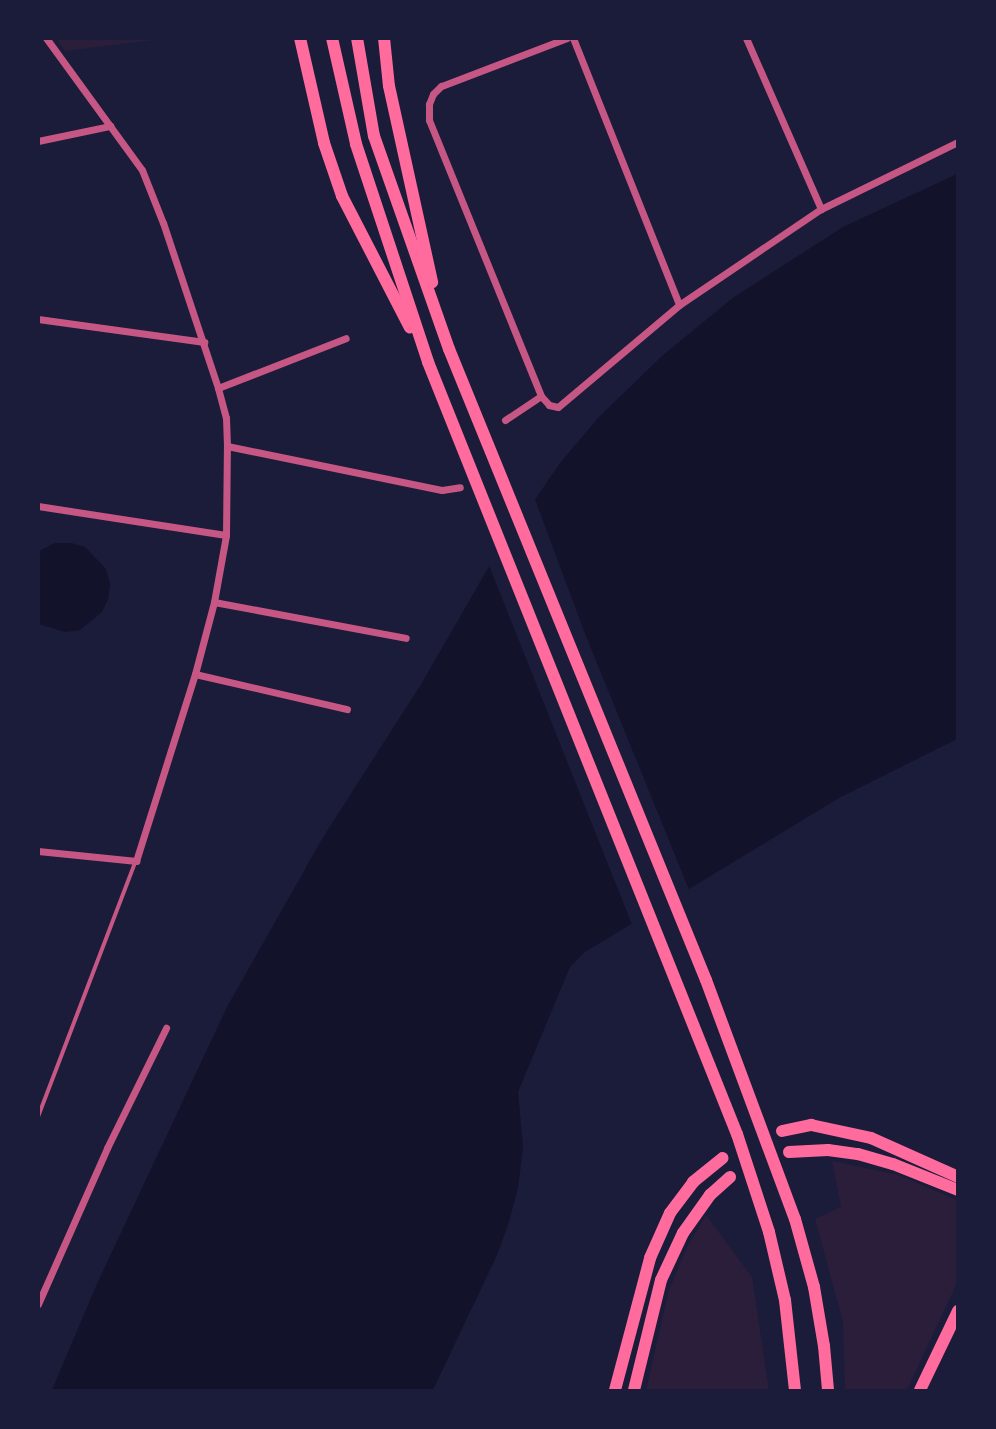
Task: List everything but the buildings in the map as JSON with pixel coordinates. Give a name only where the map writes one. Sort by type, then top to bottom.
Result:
[{"type":"main road","points":[[300,38],[316,111],[342,195],[428,362]]},
{"type":"main road","points":[[332,38],[352,132],[428,362],[737,1134],[768,1232],[785,1300],[795,1391]]},
{"type":"main road","points":[[357,38],[374,136],[449,349],[701,967],[795,1219],[814,1287],[828,1391]]},
{"type":"main road","points":[[384,38],[389,86],[449,349]]},
{"type":"main road","points":[[782,1131],[811,1125],[871,1138],[957,1177]]},
{"type":"main road","points":[[789,1153],[828,1150],[858,1154],[892,1164],[957,1190]]},
{"type":"main road","points":[[615,1391],[650,1258],[670,1213],[693,1182],[723,1158]]},
{"type":"main road","points":[[634,1391],[661,1280],[682,1233],[710,1195],[730,1177]]},
{"type":"main road","points":[[920,1391],[957,1311]]},
{"type":"street","points":[[38,851],[136,861],[195,674],[214,602],[226,536],[227,446],[226,418],[204,342],[142,170],[46,38]]},
{"type":"street","points":[[567,38],[441,86],[433,94],[429,104],[429,120],[541,396],[549,405],[558,407],[678,305],[821,209],[957,142]]},
{"type":"street","points":[[573,38],[678,305]]},
{"type":"street","points":[[746,38],[821,209]]},
{"type":"street","points":[[38,141],[110,126]]},
{"type":"street","points":[[38,319],[204,342]]},
{"type":"street","points":[[218,388],[346,338]]},
{"type":"street","points":[[506,420],[541,396]]},
{"type":"street","points":[[227,446],[442,490],[460,487]]},
{"type":"street","points":[[38,506],[226,536]]},
{"type":"street","points":[[214,602],[406,638]]},
{"type":"street","points":[[195,674],[347,709]]},
{"type":"street","points":[[38,1304],[107,1148],[166,1028]]},
{"type":"lane","points":[[38,1117],[136,861]]},
{"type":"shaded area","points":[[57,39],[161,39],[65,51]]},
{"type":"shaded area","points":[[957,174],[957,739],[839,798],[585,952],[570,967],[518,1092],[523,1147],[518,1188],[508,1225],[497,1255],[433,1390],[52,1390],[96,1286],[227,1007],[322,839],[420,686],[487,570],[560,463],[599,417],[662,356],[734,297],[843,227]]},
{"type":"shaded area","points":[[55,543],[71,543],[85,547],[106,569],[110,584],[108,599],[102,612],[80,630],[65,632],[39,624],[39,551]]},
{"type":"shaded area","points":[[832,1161],[899,1175],[957,1200],[957,1283],[907,1390],[845,1390],[843,1322],[815,1219],[841,1207]]},
{"type":"shaded area","points":[[706,1215],[752,1277],[769,1390],[646,1390],[669,1290],[687,1247]]},
{"type":"pier","points":[[533,494],[584,631],[690,892],[633,927],[488,563]]}]
